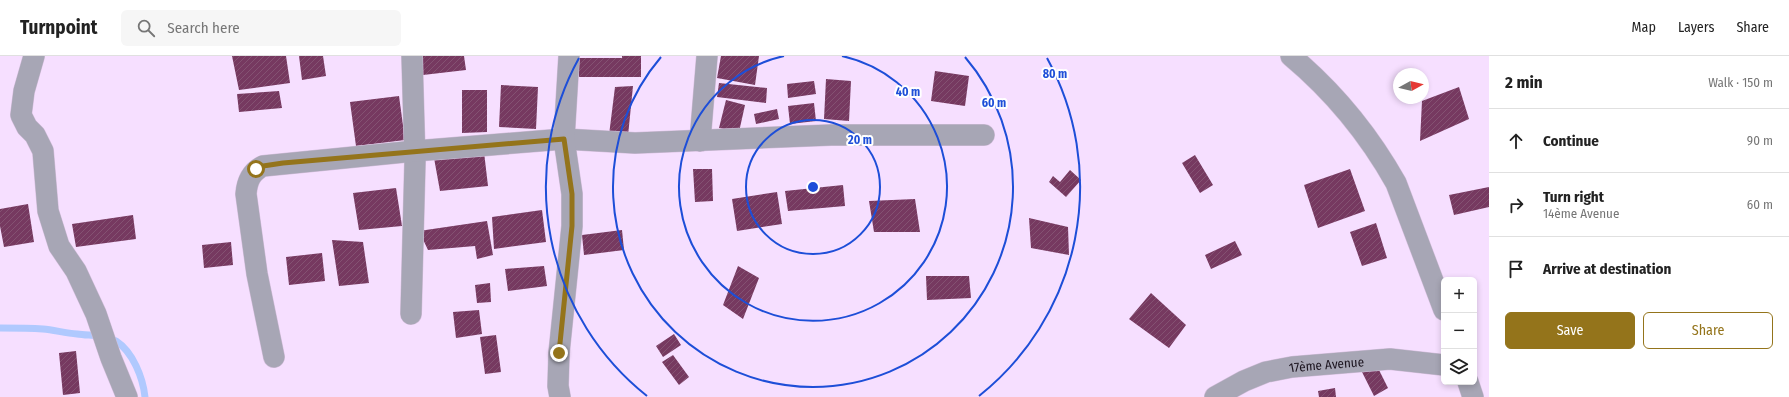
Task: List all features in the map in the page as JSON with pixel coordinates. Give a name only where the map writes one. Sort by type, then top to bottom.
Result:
[{"type":"street","points":[[34,56],[24,91],[22,115],[27,127],[35,135],[43,151],[48,211],[59,246],[76,271],[102,329],[111,358],[127,397]]},
{"type":"street","points":[[411,314],[415,151],[412,56]]},
{"type":"street","points":[[560,397],[558,386],[559,353],[572,226],[572,194],[564,139],[569,56]]},
{"type":"street","points":[[700,141],[707,56]]},
{"type":"street","points":[[1291,56],[1334,96],[1366,135],[1385,164],[1396,183],[1441,302]]},
{"type":"street","points":[[274,357],[257,274],[246,194],[247,182],[251,175],[256,169],[263,166],[415,151],[564,139],[635,143],[831,135],[984,135]]},
{"type":"street","name":"17ème Avenue","points":[[1215,397],[1266,372],[1292,367],[1334,364],[1361,360],[1390,359],[1441,365]]},
{"type":"street","points":[[1469,385],[1473,397]]},
{"type":"building","points":[[232,56],[286,56],[290,83],[239,90]]},
{"type":"building","points":[[299,56],[323,56],[326,76],[302,80]]},
{"type":"building","points":[[421,56],[464,56],[466,70],[423,75]]},
{"type":"building","points":[[622,56],[641,56],[641,77],[579,77],[579,58],[622,58]]},
{"type":"building","points":[[721,56],[759,56],[755,85],[717,78]]},
{"type":"building","points":[[935,71],[969,76],[965,106],[931,101]]},
{"type":"building","points":[[826,79],[851,81],[849,121],[824,119]]},
{"type":"building","points":[[814,81],[816,94],[788,98],[787,84]]},
{"type":"building","points":[[719,83],[767,88],[766,103],[717,97]]},
{"type":"building","points":[[501,85],[538,87],[536,129],[499,127]]},
{"type":"building","points":[[633,86],[628,136],[609,135],[615,87]]},
{"type":"building","points":[[1459,87],[1469,119],[1420,141],[1422,104],[1429,104],[1429,98]]},
{"type":"building","points":[[462,90],[487,90],[487,132],[462,133]]},
{"type":"building","points":[[279,91],[282,108],[239,112],[237,94]]},
{"type":"building","points":[[399,96],[405,140],[356,146],[350,102]]},
{"type":"building","points":[[726,100],[745,105],[739,132],[719,128]]},
{"type":"building","points":[[814,103],[816,121],[790,124],[788,106]]},
{"type":"building","points":[[777,109],[779,119],[756,124],[754,114]]},
{"type":"building","points":[[484,152],[488,186],[440,191],[434,158]]},
{"type":"building","points":[[1195,155],[1213,185],[1200,193],[1182,163]]},
{"type":"building","points":[[693,169],[712,169],[713,201],[695,202]]},
{"type":"building","points":[[1350,169],[1365,211],[1318,228],[1304,185]]},
{"type":"building","points":[[1070,170],[1081,180],[1066,197],[1049,182],[1053,176],[1060,182]]},
{"type":"building","points":[[843,185],[845,206],[788,211],[785,191]]},
{"type":"building","points":[[1489,187],[1489,207],[1454,215],[1449,195]]},
{"type":"building","points":[[396,188],[402,226],[359,230],[353,193]]},
{"type":"building","points":[[777,192],[782,224],[737,231],[732,199]]},
{"type":"building","points":[[915,199],[920,232],[874,232],[869,201]]},
{"type":"building","points":[[28,204],[34,242],[4,247],[0,226],[0,209]]},
{"type":"building","points":[[542,210],[546,242],[494,249],[492,217]]},
{"type":"building","points":[[133,215],[136,239],[76,247],[72,224]]},
{"type":"building","points":[[1029,218],[1068,227],[1069,255],[1031,248]]},
{"type":"building","points":[[487,221],[493,255],[477,259],[475,246],[428,250],[419,231]]},
{"type":"building","points":[[1376,223],[1387,258],[1362,266],[1350,232]]},
{"type":"building","points":[[622,230],[624,250],[584,255],[582,235]]},
{"type":"building","points":[[332,240],[363,242],[369,283],[339,286]]},
{"type":"building","points":[[1235,241],[1242,255],[1211,269],[1205,255]]},
{"type":"building","points":[[231,242],[233,265],[204,268],[202,245]]},
{"type":"building","points":[[322,253],[325,281],[289,285],[286,257]]},
{"type":"building","points":[[544,266],[547,286],[508,291],[505,269]]},
{"type":"building","points":[[738,266],[759,278],[743,319],[723,305]]},
{"type":"building","points":[[926,276],[969,276],[971,298],[927,300]]},
{"type":"building","points":[[490,283],[491,302],[477,303],[475,285]]},
{"type":"building","points":[[1151,293],[1186,325],[1169,348],[1129,319]]},
{"type":"building","points":[[479,310],[482,334],[456,338],[453,312]]},
{"type":"building","points":[[674,334],[681,345],[663,357],[656,346]]},
{"type":"building","points":[[496,335],[501,372],[485,374],[480,337]]},
{"type":"building","points":[[76,351],[80,393],[63,395],[59,353]]},
{"type":"building","points":[[673,355],[689,377],[679,385],[662,362]]},
{"type":"building","points":[[1376,364],[1388,388],[1374,396],[1362,372]]},
{"type":"building","points":[[1335,388],[1336,397],[1319,397],[1318,391]]},
{"type":"waterway","points":[[0,328],[43,329],[73,334],[102,336],[116,341],[127,352],[136,366],[142,382],[145,397]]},
{"type":"route","points":[[256,169],[263,166],[283,163],[564,139],[572,194],[572,226],[559,353]]}]
